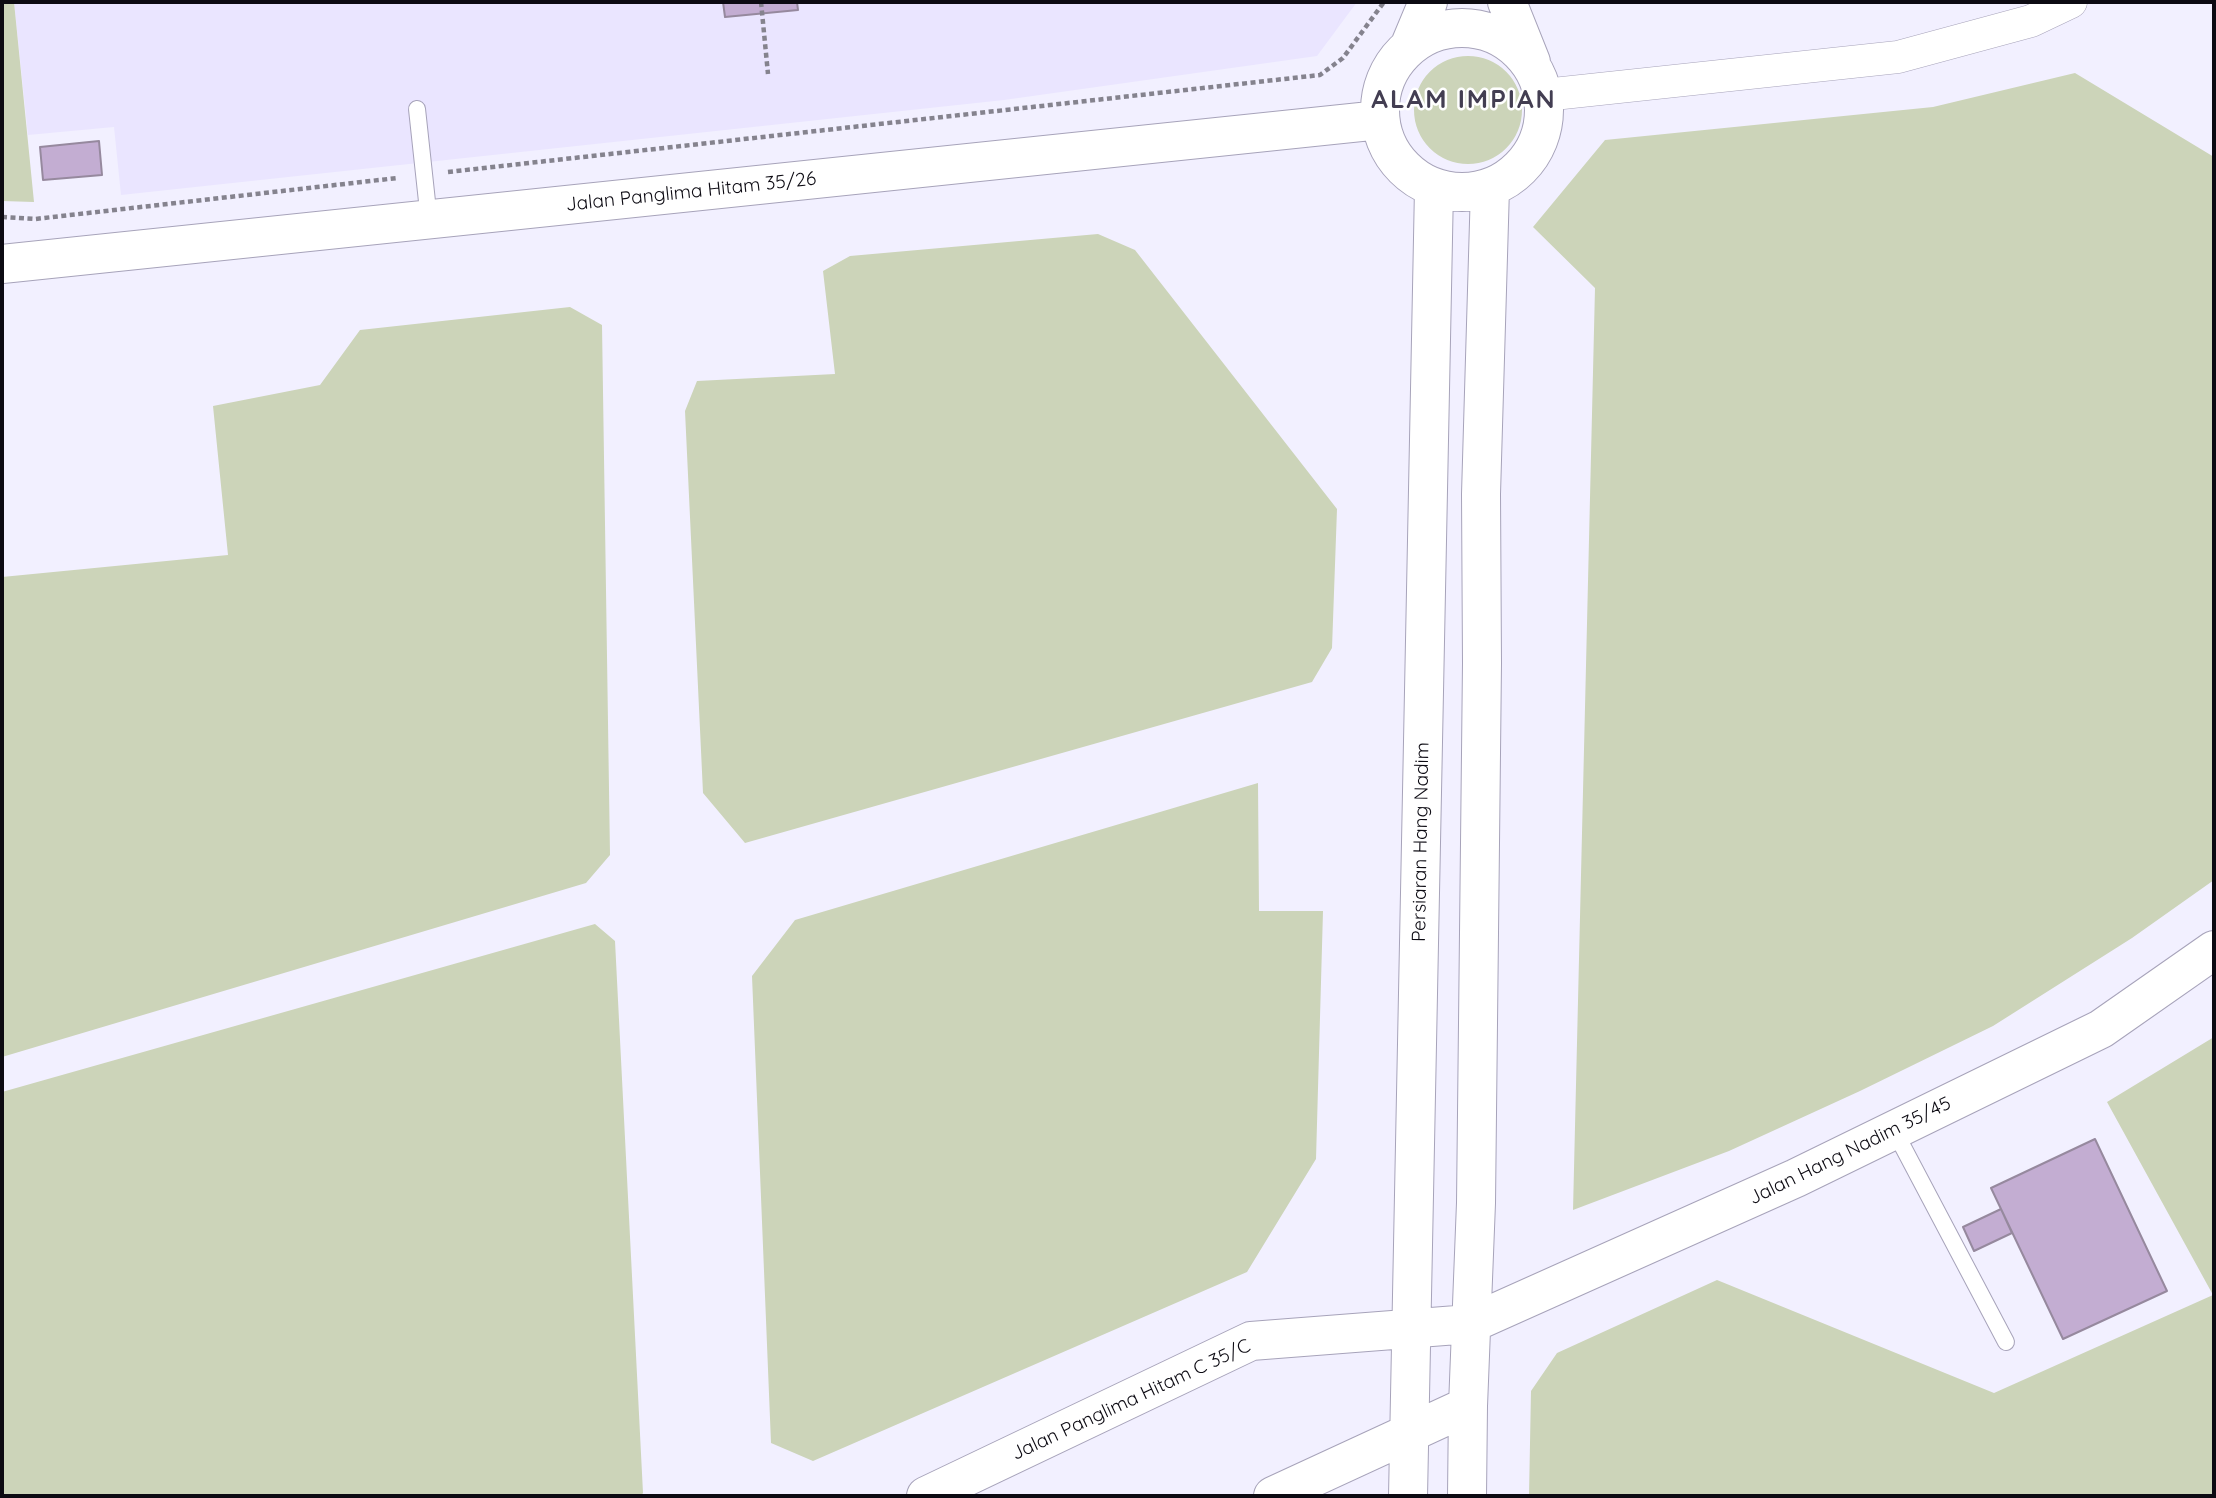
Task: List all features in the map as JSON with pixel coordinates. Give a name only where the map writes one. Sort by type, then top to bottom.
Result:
[{"type":"street","points":[[1410,45],[1427,2]]},
{"type":"street","points":[[1507,2],[1539,81],[1545,119],[1539,142],[1527,162],[1510,178],[1490,188],[1462,193],[1434,188],[1414,177],[1397,161],[1386,142],[1380,120],[1380,99],[1385,79],[1395,61],[1410,45],[1427,35],[1446,29],[1486,31],[1505,39],[1521,52],[1539,81]]},
{"type":"street","points":[[1539,81],[1898,57],[2031,21],[2071,2]]},
{"type":"street","name":"Jalan Panglima Hitam 35/26","points":[[2,264],[1380,120]]},
{"type":"street","name":"Persiaran Hang Nadim","points":[[1408,1496],[1434,188]]},
{"type":"street","points":[[1467,1496],[1470,1324],[1476,1203],[1482,663],[1481,494],[1490,188]]},
{"type":"street","name":"Jalan Hang Nadim 35/45","points":[[1470,1324],[1796,1178],[2101,1029],[2214,950]]},
{"type":"street","name":"Jalan Panglima Hitam C 35/C","points":[[926,1496],[1251,1341],[1470,1324]]},
{"type":"street","points":[[1273,1496],[1468,1406]]},
{"type":"lane","points":[[417,109],[429,219]]},
{"type":"lane","points":[[1894,1130],[2006,1342]]},
{"type":"path","points":[[761,2],[768,74]]},
{"type":"path","points":[[2,217],[34,219],[1320,75],[1343,58],[1384,2]]},
{"type":"shaded area","points":[[14,2],[1357,2],[1317,56],[1004,100],[121,195],[114,127],[28,135]]},
{"type":"green space","points":[[2,2],[14,2],[34,202],[2,201]]},
{"type":"green space","points":[[1468,56],[1489,60],[1506,72],[1518,89],[1522,110],[1518,131],[1506,148],[1489,160],[1468,164],[1447,160],[1430,148],[1418,131],[1414,110],[1418,89],[1430,72],[1447,60]]},
{"type":"green space","points":[[2075,73],[2214,157],[2214,880],[2132,938],[1993,1026],[1729,1151],[1573,1210],[1595,288],[1533,227],[1605,140],[1933,107]]},
{"type":"green space","points":[[1098,234],[1135,250],[1337,509],[1332,648],[1312,682],[745,843],[703,793],[685,411],[697,381],[835,374],[823,271],[850,256]]},
{"type":"green space","points":[[570,307],[602,325],[610,855],[586,883],[2,1057],[2,577],[228,555],[213,406],[320,385],[360,330]]},
{"type":"green space","points":[[1258,783],[1259,911],[1323,911],[1316,1159],[1247,1272],[813,1461],[771,1443],[752,976],[795,920]]},
{"type":"green space","points":[[595,924],[615,941],[643,1493],[641,1496],[2,1496],[2,1092]]},
{"type":"green space","points":[[2214,1037],[2214,1496],[1529,1496],[1531,1391],[1557,1353],[1717,1280],[1994,1393],[2213,1295],[2107,1102]]},
{"type":"building","points":[[723,2],[797,2],[798,10],[725,17]]},
{"type":"building","points":[[99,141],[102,175],[43,180],[40,147]]},
{"type":"building","points":[[2095,1139],[2167,1291],[2063,1339],[1991,1188]]},
{"type":"building","points":[[2001,1209],[2012,1233],[1974,1251],[1963,1227]]},
{"type":"district","name":"ALAM IMPIAN","points":[[1464,100]]}]
